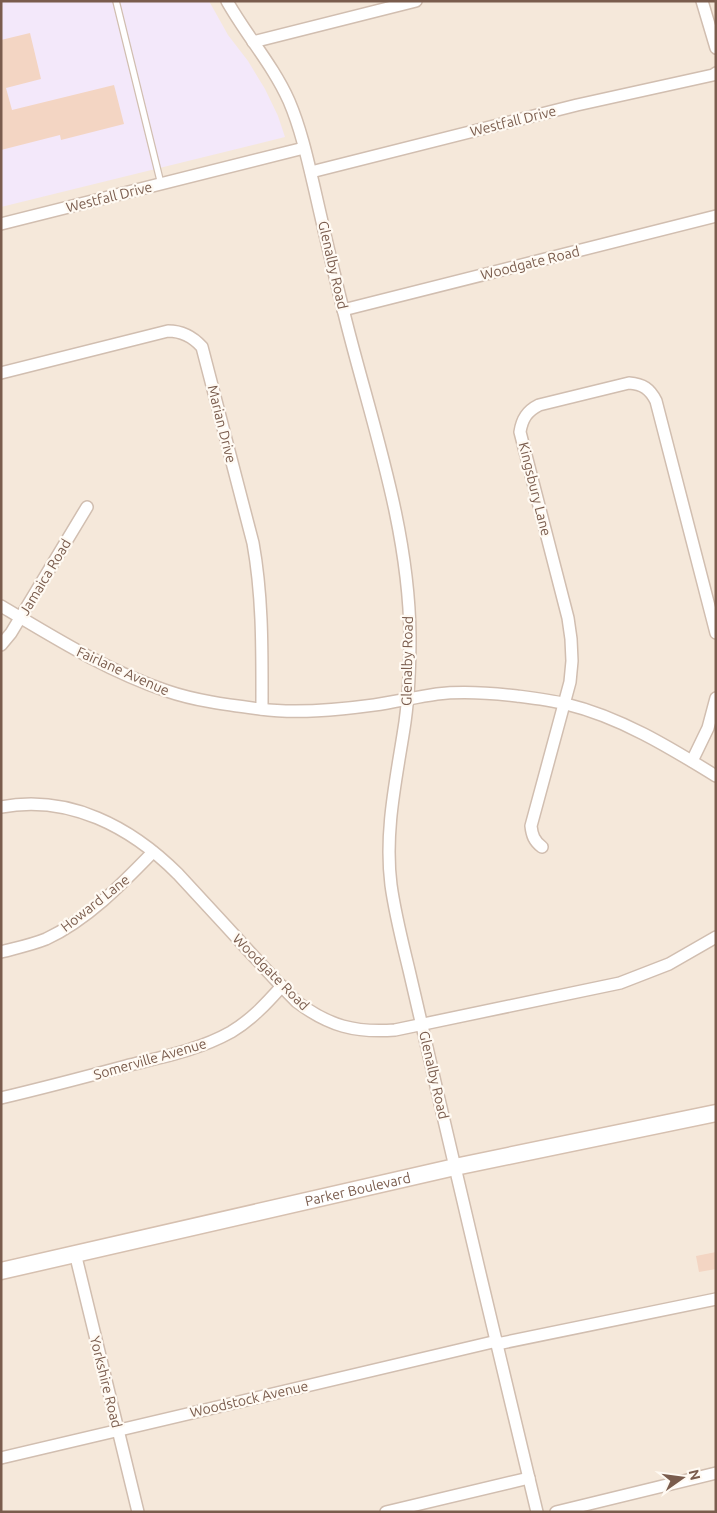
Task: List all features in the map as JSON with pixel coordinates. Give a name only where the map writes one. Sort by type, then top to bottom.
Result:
[{"type":"street","name":"Glenalby Road","points":[[227,1],[278,79],[293,113],[311,172],[403,552],[410,631],[408,699],[390,816],[391,882],[396,914],[537,1512]]},
{"type":"street","points":[[253,42],[416,1]]},
{"type":"street","points":[[702,1],[716,48]]},
{"type":"street","name":"Westfall Drive","points":[[311,172],[577,105],[716,73]]},
{"type":"street","name":"Westfall Drive","points":[[1,224],[304,148]]},
{"type":"street","name":"Woodgate Road","points":[[343,310],[716,216]]},
{"type":"street","name":"Marian Drive","points":[[1,374],[168,331],[186,334],[202,347],[253,543],[258,572],[262,709]]},
{"type":"street","name":"Kingsbury Lane","points":[[542,847],[531,833],[531,826],[565,703],[572,661],[568,618],[520,432],[525,416],[532,409],[539,405],[629,383],[638,384],[652,393],[656,401],[716,633]]},
{"type":"street","name":"Jamaica Road","points":[[1,645],[11,633],[87,507]]},
{"type":"street","name":"Fairlane Avenue","points":[[1,606],[96,661],[166,691],[209,702],[262,709],[339,709],[438,694],[468,693],[498,694],[565,703],[624,725],[655,740],[716,776]]},
{"type":"street","points":[[692,761],[708,728],[716,698]]},
{"type":"street","name":"Woodgate Road","points":[[1,807],[45,804],[66,807],[86,813],[132,837],[153,852],[177,874],[297,1002],[312,1013],[339,1026],[361,1031],[378,1032],[422,1025],[620,983],[669,964],[716,937]]},
{"type":"street","name":"Howard Lane","points":[[1,952],[46,939],[64,929],[109,895],[153,852]]},
{"type":"street","name":"Somerville Avenue","points":[[1,1098],[166,1056],[216,1039],[232,1031],[252,1017],[266,1005],[282,986]]},
{"type":"street","name":"Parker Boulevard","points":[[1,1271],[455,1167],[716,1113]]},
{"type":"street","name":"Yorkshire Road","points":[[75,1253],[138,1512]]},
{"type":"street","name":"Woodstock Avenue","points":[[1,1458],[497,1342],[716,1299]]},
{"type":"street","points":[[556,1512],[716,1474]]},
{"type":"street","points":[[386,1512],[529,1478]]},
{"type":"lane","points":[[116,1],[161,184]]},
{"type":"shaded area","points":[[1,1],[716,1],[716,1512],[1,1512]]},
{"type":"shaded area","points":[[1,1],[209,1],[228,35],[248,61],[265,89],[278,116],[285,137],[1,207]]},
{"type":"building","points":[[30,33],[41,79],[6,88],[12,110],[114,85],[124,124],[61,140],[60,135],[1,150],[1,40]]},
{"type":"building","points":[[716,1252],[716,1269],[699,1272],[696,1256]]}]
